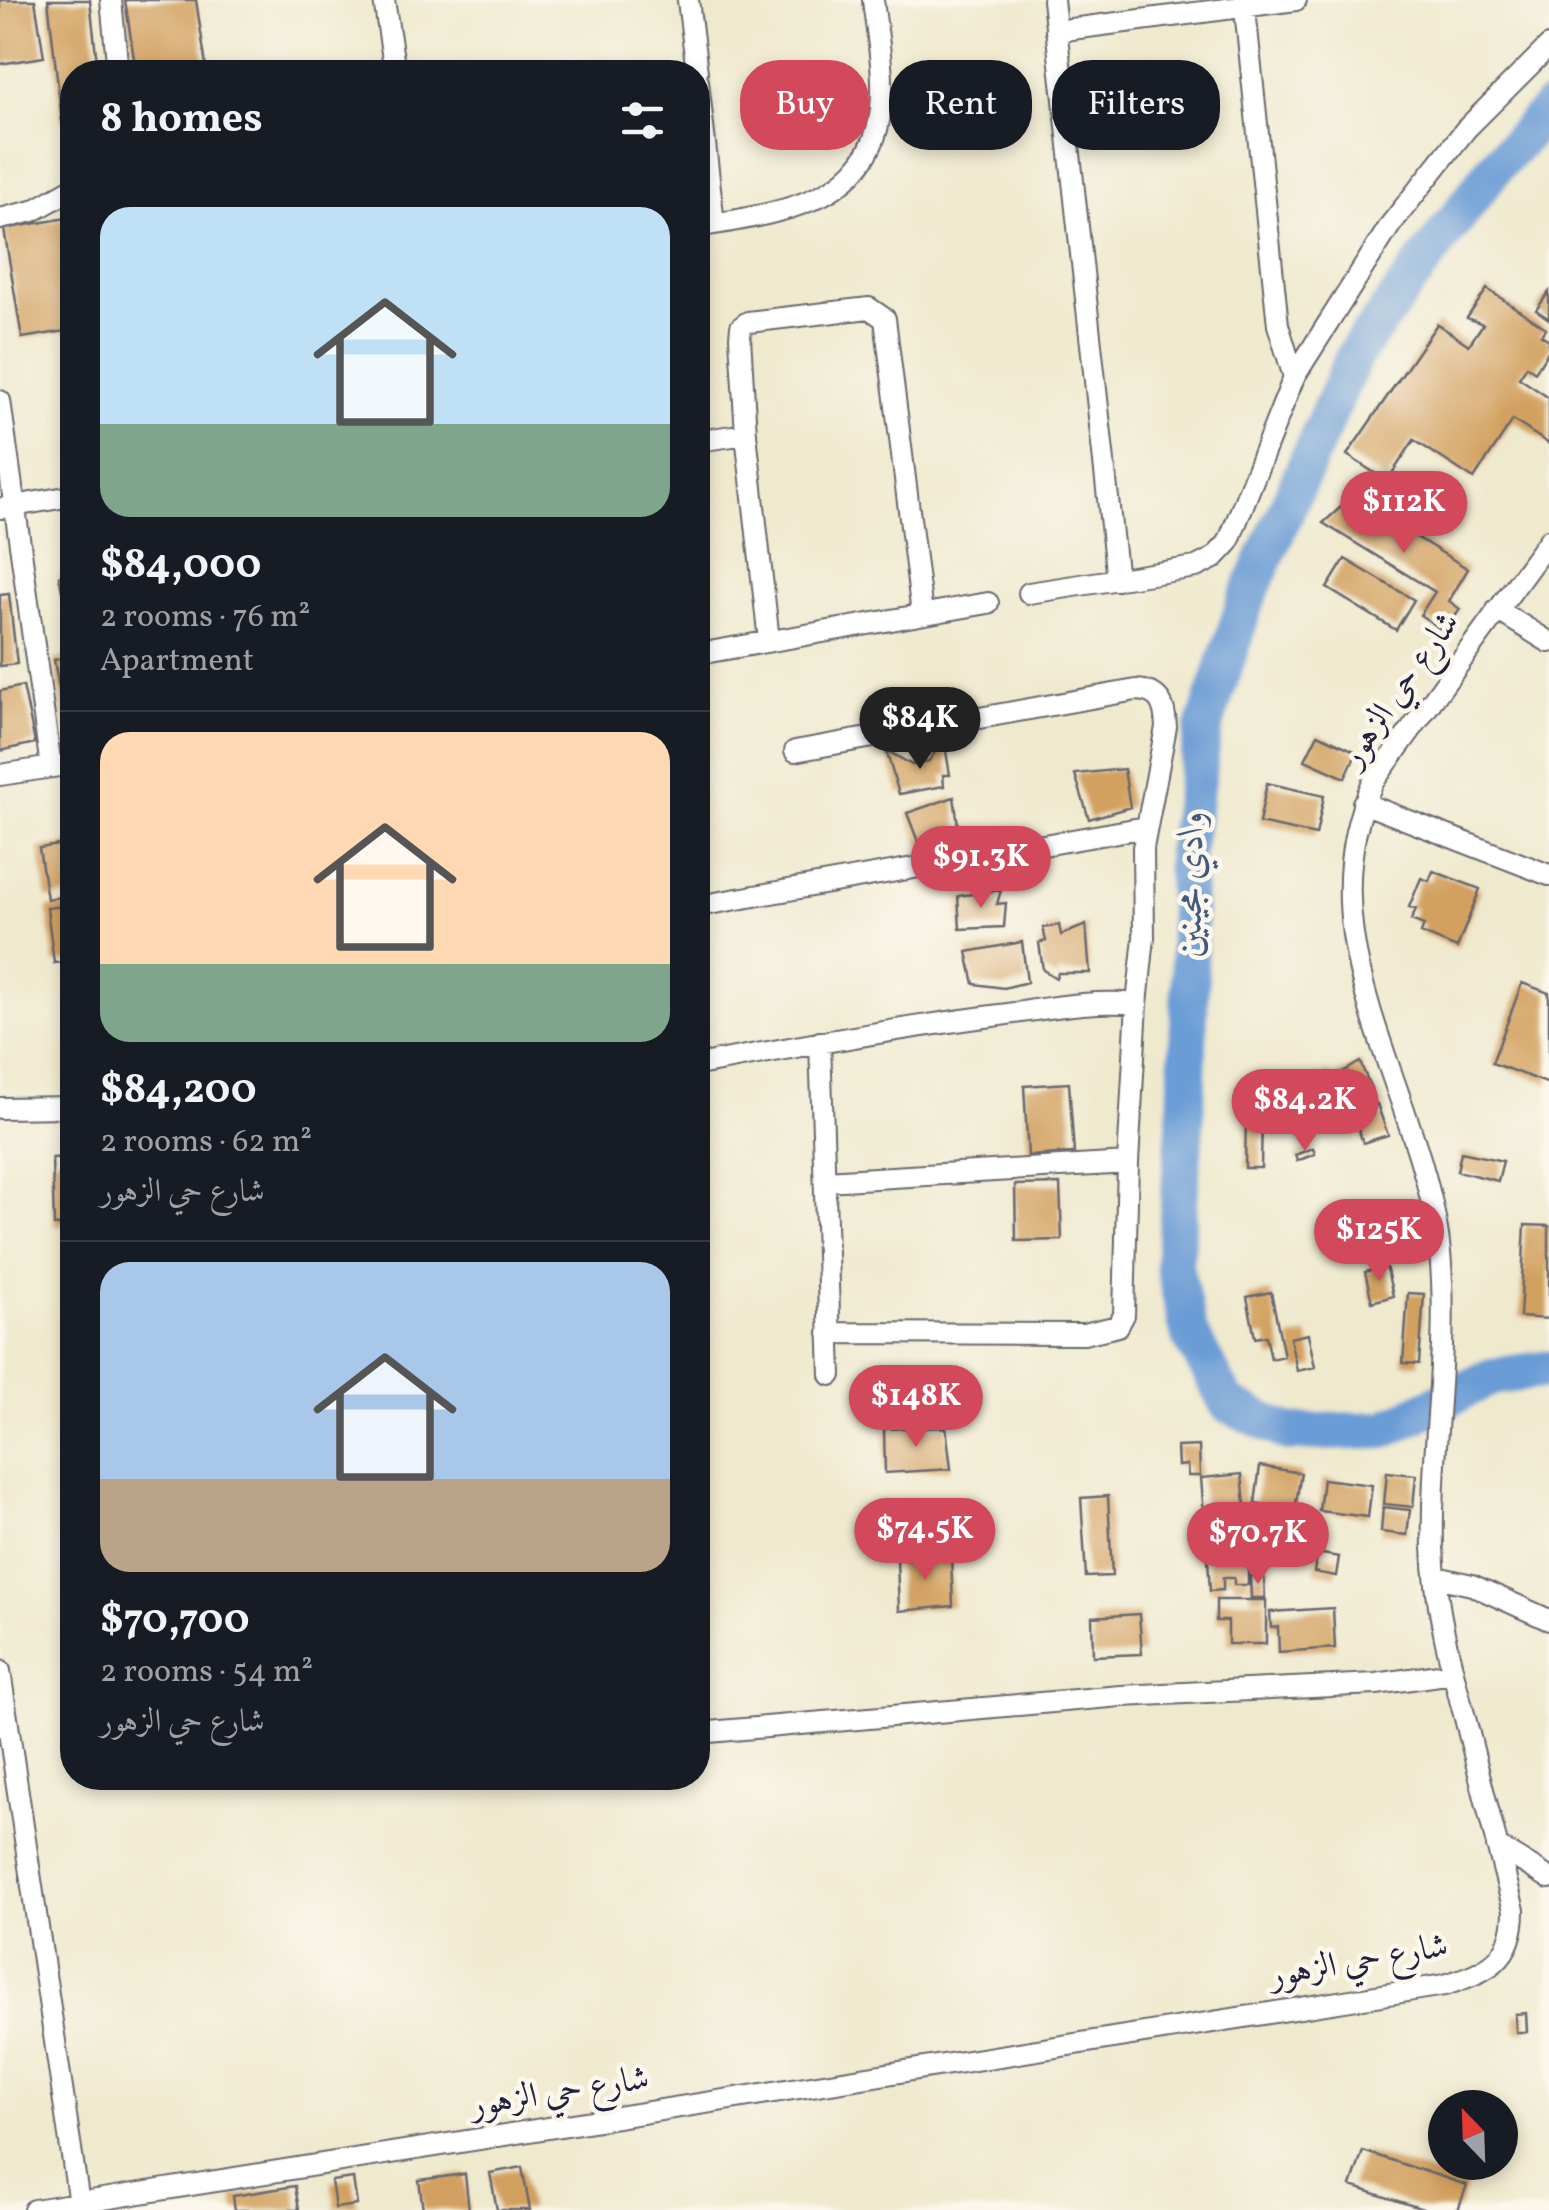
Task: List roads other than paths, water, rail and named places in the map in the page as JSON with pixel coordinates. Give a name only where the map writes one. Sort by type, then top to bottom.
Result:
[{"type":"street","points":[[111,0],[117,60]]},
{"type":"street","points":[[384,0],[393,60]]},
{"type":"street","points":[[688,0],[695,60]]},
{"type":"street","points":[[710,224],[792,207],[839,185],[861,166],[876,134],[881,108],[882,77],[873,0]]},
{"type":"street","points":[[1052,0],[1117,580]]},
{"type":"street","points":[[1056,31],[1296,0]]},
{"type":"street","points":[[1244,4],[1278,325],[1294,377]]},
{"type":"street","points":[[1030,593],[1196,567],[1214,558],[1228,543],[1294,377],[1391,224],[1466,129],[1549,46]]},
{"type":"street","points":[[0,219],[33,211],[60,196]]},
{"type":"street","points":[[769,641],[746,434],[741,328],[748,322],[869,308],[885,319],[922,614]]},
{"type":"street","points":[[0,401],[7,507],[50,767]]},
{"type":"street","points":[[710,438],[746,434]]},
{"type":"street","points":[[7,507],[60,498]]},
{"type":"street","name":"شارع حي الزهور","points":[[34,2210],[80,2207],[1444,1985],[1481,1973],[1498,1960],[1512,1940],[1514,1910],[1441,1620],[1433,1546],[1442,1288],[1438,1238],[1420,1155],[1370,1013],[1356,958],[1349,888],[1363,802],[1393,750],[1549,540]]},
{"type":"street","points":[[710,652],[988,603]]},
{"type":"street","points":[[1497,610],[1549,642]]},
{"type":"street","points":[[795,751],[1136,690],[1148,690],[1158,696],[1165,712],[1166,727],[1143,848],[1142,976],[1128,1163],[1124,1315],[1118,1326],[1084,1334],[830,1332]]},
{"type":"street","points":[[0,775],[60,766]]},
{"type":"street","points":[[1363,802],[1549,875]]},
{"type":"street","points":[[710,904],[1146,828]]},
{"type":"street","points":[[710,1063],[820,1042],[1066,1006],[1137,1004]]},
{"type":"street","points":[[820,1042],[831,1375]]},
{"type":"street","points":[[0,1108],[60,1107]]},
{"type":"street","points":[[824,1181],[1128,1163]]},
{"type":"street","points":[[1436,1577],[1472,1585],[1549,1620]]},
{"type":"street","points":[[0,1671],[80,2207]]},
{"type":"street","points":[[710,1732],[1121,1696],[1376,1684],[1453,1673]]},
{"type":"street","points":[[1497,1846],[1549,1878]]},
{"type":"waterway","name":"وادي مجينين","points":[[1549,109],[1495,167],[1355,354],[1245,603],[1204,728],[1185,853],[1190,982],[1186,1114],[1174,1265],[1189,1333],[1228,1404],[1289,1433],[1384,1430],[1491,1377],[1549,1369]]}]
